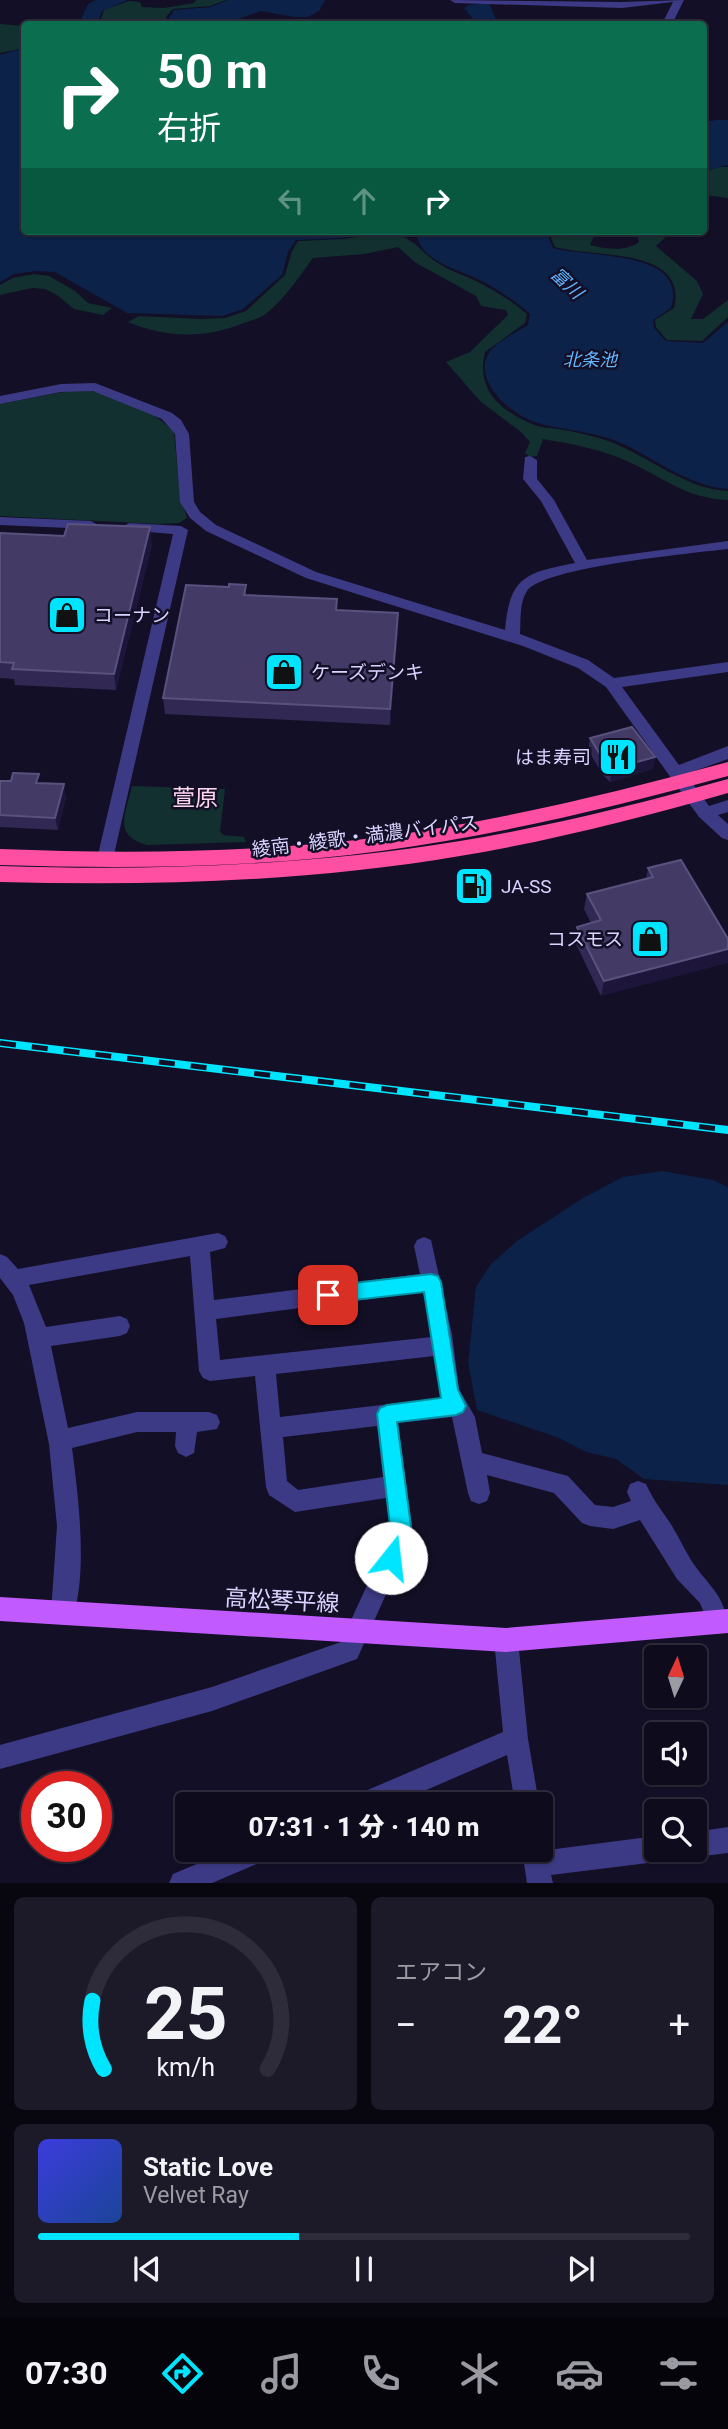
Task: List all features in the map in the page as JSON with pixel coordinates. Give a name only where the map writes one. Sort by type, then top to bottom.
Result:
[{"type":"highway","name":"綾南・綾歌・満濃バイパス","points":[[0,874],[162,876],[325,866],[498,842],[598,823],[688,791],[728,769]]},
{"type":"highway","name":"綾南・綾歌・満濃バイパス","points":[[0,857],[218,857],[383,843],[728,786]]},
{"type":"main road","name":"高松琴平線","points":[[0,1609],[506,1640],[724,1622]]},
{"type":"street","points":[[455,0],[622,5],[670,0]]},
{"type":"street","points":[[668,21],[678,0]]},
{"type":"street","points":[[0,400],[61,388],[95,387],[167,416],[176,423],[181,435],[187,502],[195,515],[211,528],[311,575],[562,653],[583,664],[611,683],[688,791],[728,834]]},
{"type":"street","points":[[530,460],[530,479],[547,500],[583,565]]},
{"type":"street","points":[[0,521],[181,530],[104,859]]},
{"type":"street","points":[[512,637],[522,586],[530,580],[583,565],[661,552],[728,545]]},
{"type":"street","points":[[611,683],[656,680],[728,667]]},
{"type":"street","points":[[688,791],[711,761],[728,752]]},
{"type":"street","points":[[688,791],[728,806]]},
{"type":"street","points":[[6,1271],[208,1243],[205,1311],[210,1371],[443,1345]]},
{"type":"street","points":[[424,1247],[449,1392],[464,1417],[480,1493]]},
{"type":"street","points":[[6,1271],[19,1286],[39,1338],[60,1440],[70,1520],[69,1575],[63,1613]]},
{"type":"street","points":[[205,1311],[431,1282]]},
{"type":"street","points":[[39,1338],[120,1326]]},
{"type":"street","points":[[264,1364],[277,1486],[295,1502],[396,1486]]},
{"type":"street","points":[[271,1428],[456,1406]]},
{"type":"street","points":[[0,1757],[212,1699],[349,1651],[401,1534],[387,1414]]},
{"type":"street","points":[[60,1440],[136,1422],[198,1422],[186,1446]]},
{"type":"street","points":[[473,1461],[561,1484],[590,1515],[613,1518],[641,1500],[664,1534],[684,1572],[708,1595],[724,1622]]},
{"type":"street","points":[[506,1640],[516,1739],[525,1792]]},
{"type":"street","points":[[393,1792],[516,1739]]},
{"type":"street","points":[[707,1843],[728,1840]]},
{"type":"street","points":[[537,1866],[644,1851]]},
{"type":"street","points":[[182,1883],[231,1862]]},
{"type":"green space","points":[[196,0],[226,0],[210,6],[173,9],[166,17],[167,21],[100,21],[104,10],[129,1],[140,2],[142,7],[164,8],[194,3]]},
{"type":"green space","points":[[0,24],[21,26],[21,49],[0,53]]},
{"type":"green space","points":[[728,167],[728,198],[707,195],[707,171]]},
{"type":"green space","points":[[400,235],[445,267],[496,292],[527,314],[525,323],[485,352],[483,365],[487,387],[500,405],[509,412],[535,425],[605,440],[686,480],[728,491],[728,500],[687,491],[627,461],[575,445],[543,439],[537,456],[530,457],[525,453],[530,442],[480,401],[446,362],[470,352],[508,315],[506,310],[481,306],[476,296],[416,263],[398,247],[365,254],[313,258],[266,314],[215,332],[171,334],[128,322],[139,316],[225,318],[246,311],[285,275],[298,241]]},
{"type":"green space","points":[[554,235],[597,235],[590,245],[616,249],[639,242],[638,235],[667,235],[656,246],[697,281],[703,294],[691,319],[703,319],[728,300],[728,317],[702,341],[667,340],[656,327],[655,320],[674,308],[675,288],[667,274],[652,264],[634,258],[555,247],[551,238]]},
{"type":"green space","points":[[34,274],[49,276],[75,291],[88,303],[112,308],[103,315],[74,309],[45,289],[32,288],[0,295],[0,285],[13,278]]},
{"type":"green space","points":[[86,390],[133,405],[156,417],[174,432],[180,496],[187,518],[179,523],[158,524],[0,516],[0,404]]},
{"type":"green space","points":[[132,786],[225,789],[220,832],[224,835],[244,837],[246,842],[147,845],[136,841],[129,836],[124,822]]},
{"type":"water","points":[[96,0],[128,0],[102,11],[98,21],[80,21],[88,4]]},
{"type":"water","points":[[228,0],[325,0],[319,11],[308,17],[261,11],[233,21],[170,21],[174,10],[211,7]]},
{"type":"water","points":[[489,3],[497,21],[475,21],[464,8]]},
{"type":"water","points":[[21,49],[21,235],[361,235],[296,240],[288,252],[282,275],[243,309],[223,316],[127,313],[55,272],[14,274],[0,282],[0,55]]},
{"type":"water","points":[[728,120],[728,165],[707,170],[707,122]]},
{"type":"water","name":"北条池","points":[[417,235],[552,235],[549,238],[553,248],[632,260],[651,266],[665,275],[673,289],[671,308],[653,320],[654,328],[666,341],[703,343],[728,322],[728,489],[699,483],[611,439],[538,423],[507,406],[490,386],[485,364],[489,353],[497,345],[528,325],[530,314],[480,280],[432,258],[419,243]]},
{"type":"water","points":[[662,1171],[713,1180],[728,1187],[728,1485],[644,1479],[616,1459],[586,1452],[559,1438],[477,1410],[468,1363],[476,1287],[491,1264],[517,1241],[583,1198],[623,1177]]},
{"type":"building","name":"コーナン","points":[[68,524],[150,527],[114,674],[12,669],[14,663],[0,662],[0,533],[64,536]]},
{"type":"building","name":"ケーズデンキ","points":[[229,584],[246,585],[244,595],[337,599],[336,610],[398,613],[390,709],[163,698],[186,585],[229,587]]},
{"type":"building","points":[[632,727],[655,757],[612,769],[590,738]]},
{"type":"building","points":[[13,773],[39,774],[36,783],[64,784],[55,818],[0,815],[0,781],[11,781]]},
{"type":"building","name":"コスモス","points":[[681,860],[728,939],[728,949],[604,981],[577,927],[601,920],[587,894],[653,877],[648,868]]},
{"type":"railway","points":[[0,1043],[728,1130]]},
{"type":"place","name":"コーナン","points":[[67,615]]},
{"type":"place","name":"ケーズデンキ","points":[[284,672]]},
{"type":"place","name":"はま寿司","points":[[618,757]]},
{"type":"place","name":"JA-SS","points":[[474,886]]},
{"type":"place","name":"コスモス","points":[[650,939]]},
{"type":"district","name":"萱原","points":[[195,798]]},
{"type":"route","points":[[328,1295],[431,1282],[442,1334],[449,1392],[456,1406],[387,1414],[401,1534],[391,1558]]},
{"type":"water label","name":"富川","points":[[567,283]]}]
